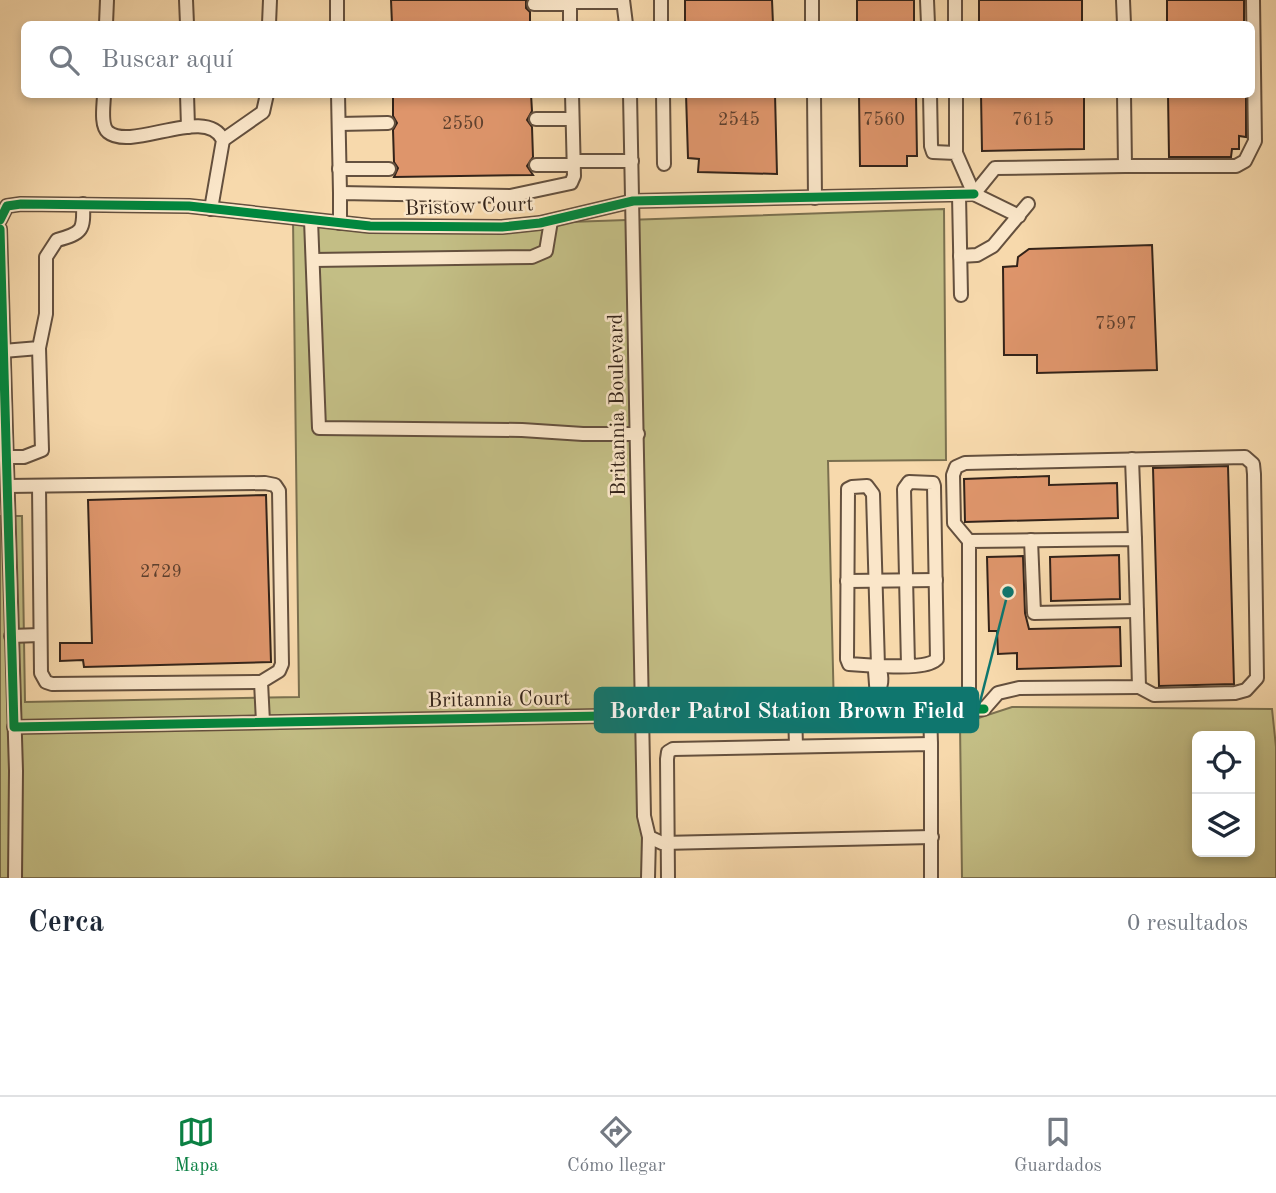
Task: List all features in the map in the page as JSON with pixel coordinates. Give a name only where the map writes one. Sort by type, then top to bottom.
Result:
[{"type":"street","points":[[106,21],[107,0]]},
{"type":"street","points":[[187,0],[187,21]]},
{"type":"street","points":[[269,21],[270,0]]},
{"type":"street","points":[[337,0],[337,21]]},
{"type":"street","points":[[661,0],[661,21]]},
{"type":"street","points":[[812,0],[812,21]]},
{"type":"street","points":[[928,0],[928,21]]},
{"type":"street","points":[[955,0],[955,21]]},
{"type":"street","points":[[1123,0],[1124,21]]},
{"type":"street","points":[[1253,0],[1253,21]]},
{"type":"street","points":[[534,4],[626,1],[628,21]]},
{"type":"street","points":[[570,2],[570,21]]},
{"type":"street","points":[[104,98],[104,122],[108,132],[135,136],[204,126],[218,132],[223,140],[211,209]]},
{"type":"street","points":[[187,98],[188,127]]},
{"type":"street","points":[[223,140],[262,112],[266,98]]},
{"type":"street","points":[[338,98],[340,223]]},
{"type":"street","points":[[340,193],[510,196],[571,183],[572,98]]},
{"type":"street","name":"Britannia Boulevard","points":[[630,98],[644,816],[649,837],[648,878]]},
{"type":"street","points":[[663,98],[664,164]]},
{"type":"street","points":[[814,98],[815,198]]},
{"type":"street","points":[[930,98],[933,152],[956,153]]},
{"type":"street","points":[[956,98],[956,153],[974,194],[1019,216]]},
{"type":"street","points":[[1124,98],[1125,166]]},
{"type":"street","points":[[974,194],[995,168],[1236,166],[1245,161],[1255,141],[1254,98]]},
{"type":"street","points":[[536,119],[572,119]]},
{"type":"street","points":[[339,124],[387,123]]},
{"type":"street","points":[[536,165],[632,161]]},
{"type":"street","points":[[339,169],[388,169]]},
{"type":"street","name":"Bristow Court","points":[[0,220],[7,206],[21,204],[157,205],[370,226],[502,227],[551,221],[633,201],[974,194]]},
{"type":"street","points":[[959,195],[961,295]]},
{"type":"street","points":[[6,457],[24,457],[42,450],[39,348],[46,314],[46,257],[57,240],[77,235],[84,225],[83,204]]},
{"type":"street","points":[[960,256],[977,255],[993,246],[1028,204]]},
{"type":"street","points":[[311,220],[319,428],[638,434]]},
{"type":"street","points":[[313,260],[532,257],[546,251],[551,221]]},
{"type":"street","points":[[0,229],[16,771],[15,878]]},
{"type":"street","points":[[3,351],[39,348]]},
{"type":"street","points":[[970,709],[969,541],[954,523],[953,475],[956,467],[965,463],[1132,459],[1245,457],[1252,464],[1254,474],[1256,678],[1245,690],[1236,693],[1154,695],[1139,687],[1132,459]]},
{"type":"street","points":[[878,710],[881,672],[878,666],[873,494],[867,486],[852,487],[846,495],[849,664],[878,666],[930,665],[937,659],[934,486],[929,481],[909,482],[904,489],[908,665]]},
{"type":"street","points":[[7,486],[275,485],[279,491],[282,664],[279,671],[261,682],[46,682],[41,673],[39,486]]},
{"type":"street","points":[[969,541],[1135,539]]},
{"type":"street","points":[[1031,540],[1034,613],[1137,611]]},
{"type":"street","points":[[847,581],[936,580]]},
{"type":"street","points":[[11,636],[40,635]]},
{"type":"street","points":[[261,682],[263,722]]},
{"type":"street","name":"Britannia Court","points":[[14,727],[984,709],[998,693],[1019,688],[1139,687]]},
{"type":"street","points":[[930,709],[930,878]]},
{"type":"street","points":[[796,712],[796,746]]},
{"type":"street","points":[[668,878],[668,752],[673,749],[932,744]]},
{"type":"street","points":[[649,837],[662,844],[932,837]]},
{"type":"shaded area","points":[[944,209],[946,460],[828,461],[834,711],[643,715],[646,878],[0,878],[0,516],[22,516],[25,702],[299,697],[293,218],[540,223]]},
{"type":"shaded area","points":[[1012,707],[1272,709],[1276,747],[1276,878],[962,878],[960,724]]},
{"type":"building","points":[[391,0],[526,0],[526,8],[530,12],[530,21],[392,21]]},
{"type":"building","points":[[685,0],[772,0],[773,21],[685,21]]},
{"type":"building","points":[[857,0],[914,0],[914,21],[857,21]]},
{"type":"building","points":[[979,0],[1082,0],[1082,21],[979,21]]},
{"type":"building","points":[[1167,0],[1244,0],[1244,21],[1167,21]]},
{"type":"building","points":[[393,98],[531,98],[532,111],[527,120],[532,127],[533,157],[527,166],[533,175],[394,177],[398,168],[394,162],[393,130],[397,123],[393,116]]},
{"type":"building","points":[[686,98],[775,98],[777,174],[698,172],[699,159],[688,158]]},
{"type":"building","points":[[859,98],[916,98],[917,156],[907,156],[907,166],[860,166]]},
{"type":"building","points":[[981,98],[1084,98],[1084,149],[982,151]]},
{"type":"building","points":[[1168,98],[1246,98],[1246,137],[1239,136],[1239,149],[1232,149],[1231,157],[1169,157]]},
{"type":"building","points":[[1152,245],[1157,370],[1037,373],[1037,355],[1004,355],[1003,267],[1017,266],[1018,257],[1029,249]]},
{"type":"building","points":[[1228,466],[1234,684],[1159,686],[1153,468]]},
{"type":"building","points":[[1049,476],[1049,485],[1117,483],[1118,518],[965,522],[964,479]]},
{"type":"building","points":[[266,495],[271,662],[84,667],[83,660],[60,661],[60,643],[92,643],[88,500]]},
{"type":"building","points":[[1119,555],[1120,599],[1051,601],[1050,557]]},
{"type":"building","points":[[1023,556],[1025,613],[1029,629],[1120,627],[1121,666],[1017,669],[1017,653],[998,654],[997,631],[989,631],[987,557]]},
{"type":"cycle path","points":[[0,220],[7,206],[21,204],[189,206],[370,226],[502,227],[540,223],[633,201],[974,194]]},
{"type":"cycle path","points":[[0,229],[14,727],[984,709]]},
{"type":"place","name":"Border Patrol Station Brown Field","points":[[1008,592]]}]
